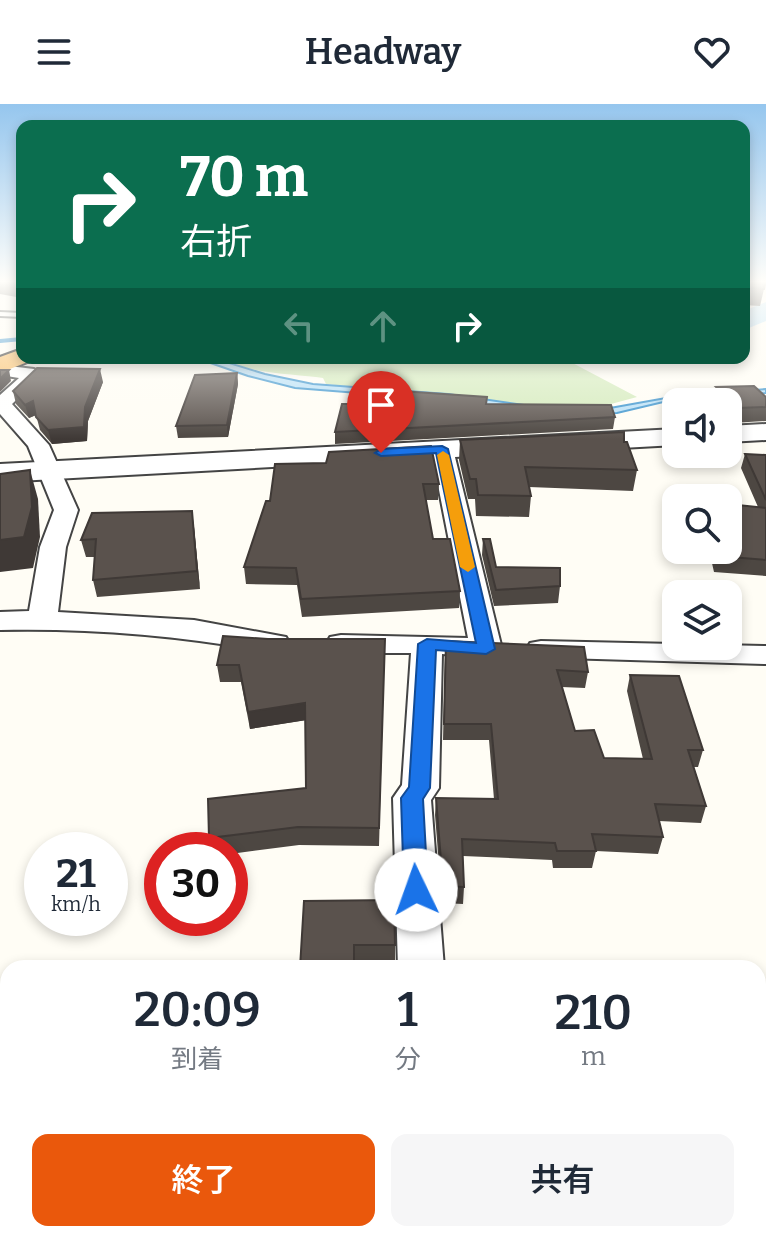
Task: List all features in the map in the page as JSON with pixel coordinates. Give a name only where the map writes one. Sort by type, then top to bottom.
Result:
[{"type":"street","points":[[0,368],[34,374],[1,404],[38,445],[66,510],[53,547],[42,620]]},
{"type":"street","points":[[742,433],[766,432]]},
{"type":"street","points":[[0,473],[662,438]]},
{"type":"street","points":[[442,449],[486,649]]},
{"type":"street","points":[[0,621],[42,620],[194,629],[270,644],[427,644],[486,649],[766,655]]},
{"type":"street","points":[[421,960],[412,798],[420,788],[427,644]]},
{"type":"green space","points":[[237,364],[574,364],[637,397],[611,404],[542,407],[326,384],[323,378]]},
{"type":"water","points":[[213,364],[232,364],[313,384],[448,394],[538,407],[610,408],[662,399],[662,402],[617,413],[555,415],[434,399],[295,388]]},
{"type":"water","points":[[766,389],[766,393],[742,395],[742,391]]},
{"type":"building","points":[[37,368],[100,369],[85,407],[84,427],[48,430],[36,417],[33,401],[25,405],[13,391]]},
{"type":"building","points":[[0,370],[9,370],[0,379]]},
{"type":"building","points":[[237,373],[227,425],[176,426],[195,375]]},
{"type":"building","points":[[754,386],[766,397],[766,407],[742,408],[742,388],[716,387]]},
{"type":"building","points":[[354,391],[487,397],[486,404],[611,405],[615,417],[335,432],[342,404],[354,404]]},
{"type":"building","points":[[624,432],[624,442],[627,442],[637,470],[525,467],[531,496],[478,495],[476,479],[470,479],[460,440]]},
{"type":"building","points":[[431,446],[439,484],[423,484],[433,539],[450,539],[460,591],[301,599],[296,568],[244,567],[266,501],[270,501],[275,464],[326,463],[329,452]]},
{"type":"building","points":[[745,454],[766,455],[766,500]]},
{"type":"building","points":[[30,470],[32,507],[24,537],[0,540],[0,474]]},
{"type":"building","points":[[742,505],[766,508],[766,560],[742,558]]},
{"type":"building","points":[[192,511],[197,571],[93,580],[96,539],[81,540],[92,513]]},
{"type":"building","points":[[483,539],[490,539],[496,567],[560,568],[560,586],[496,590]]},
{"type":"building","points":[[223,636],[385,639],[379,828],[298,827],[248,833],[209,832],[208,799],[306,788],[305,703],[248,712],[239,665],[217,665]]},
{"type":"building","points":[[446,641],[584,647],[588,672],[557,670],[575,731],[594,730],[604,758],[652,759],[630,675],[679,676],[703,750],[688,750],[706,806],[655,804],[663,837],[592,834],[596,851],[557,851],[555,843],[462,839],[464,887],[443,886],[436,798],[498,799],[491,724],[444,724]]},
{"type":"building","points":[[394,900],[395,945],[354,945],[354,960],[300,960],[304,901]]},
{"type":"waterway","points":[[0,341],[16,340]]},
{"type":"slow traffic","points":[[443,455],[468,567]]},
{"type":"route","points":[[381,453],[442,449],[486,649],[427,644],[420,788],[412,798],[416,890]]}]
